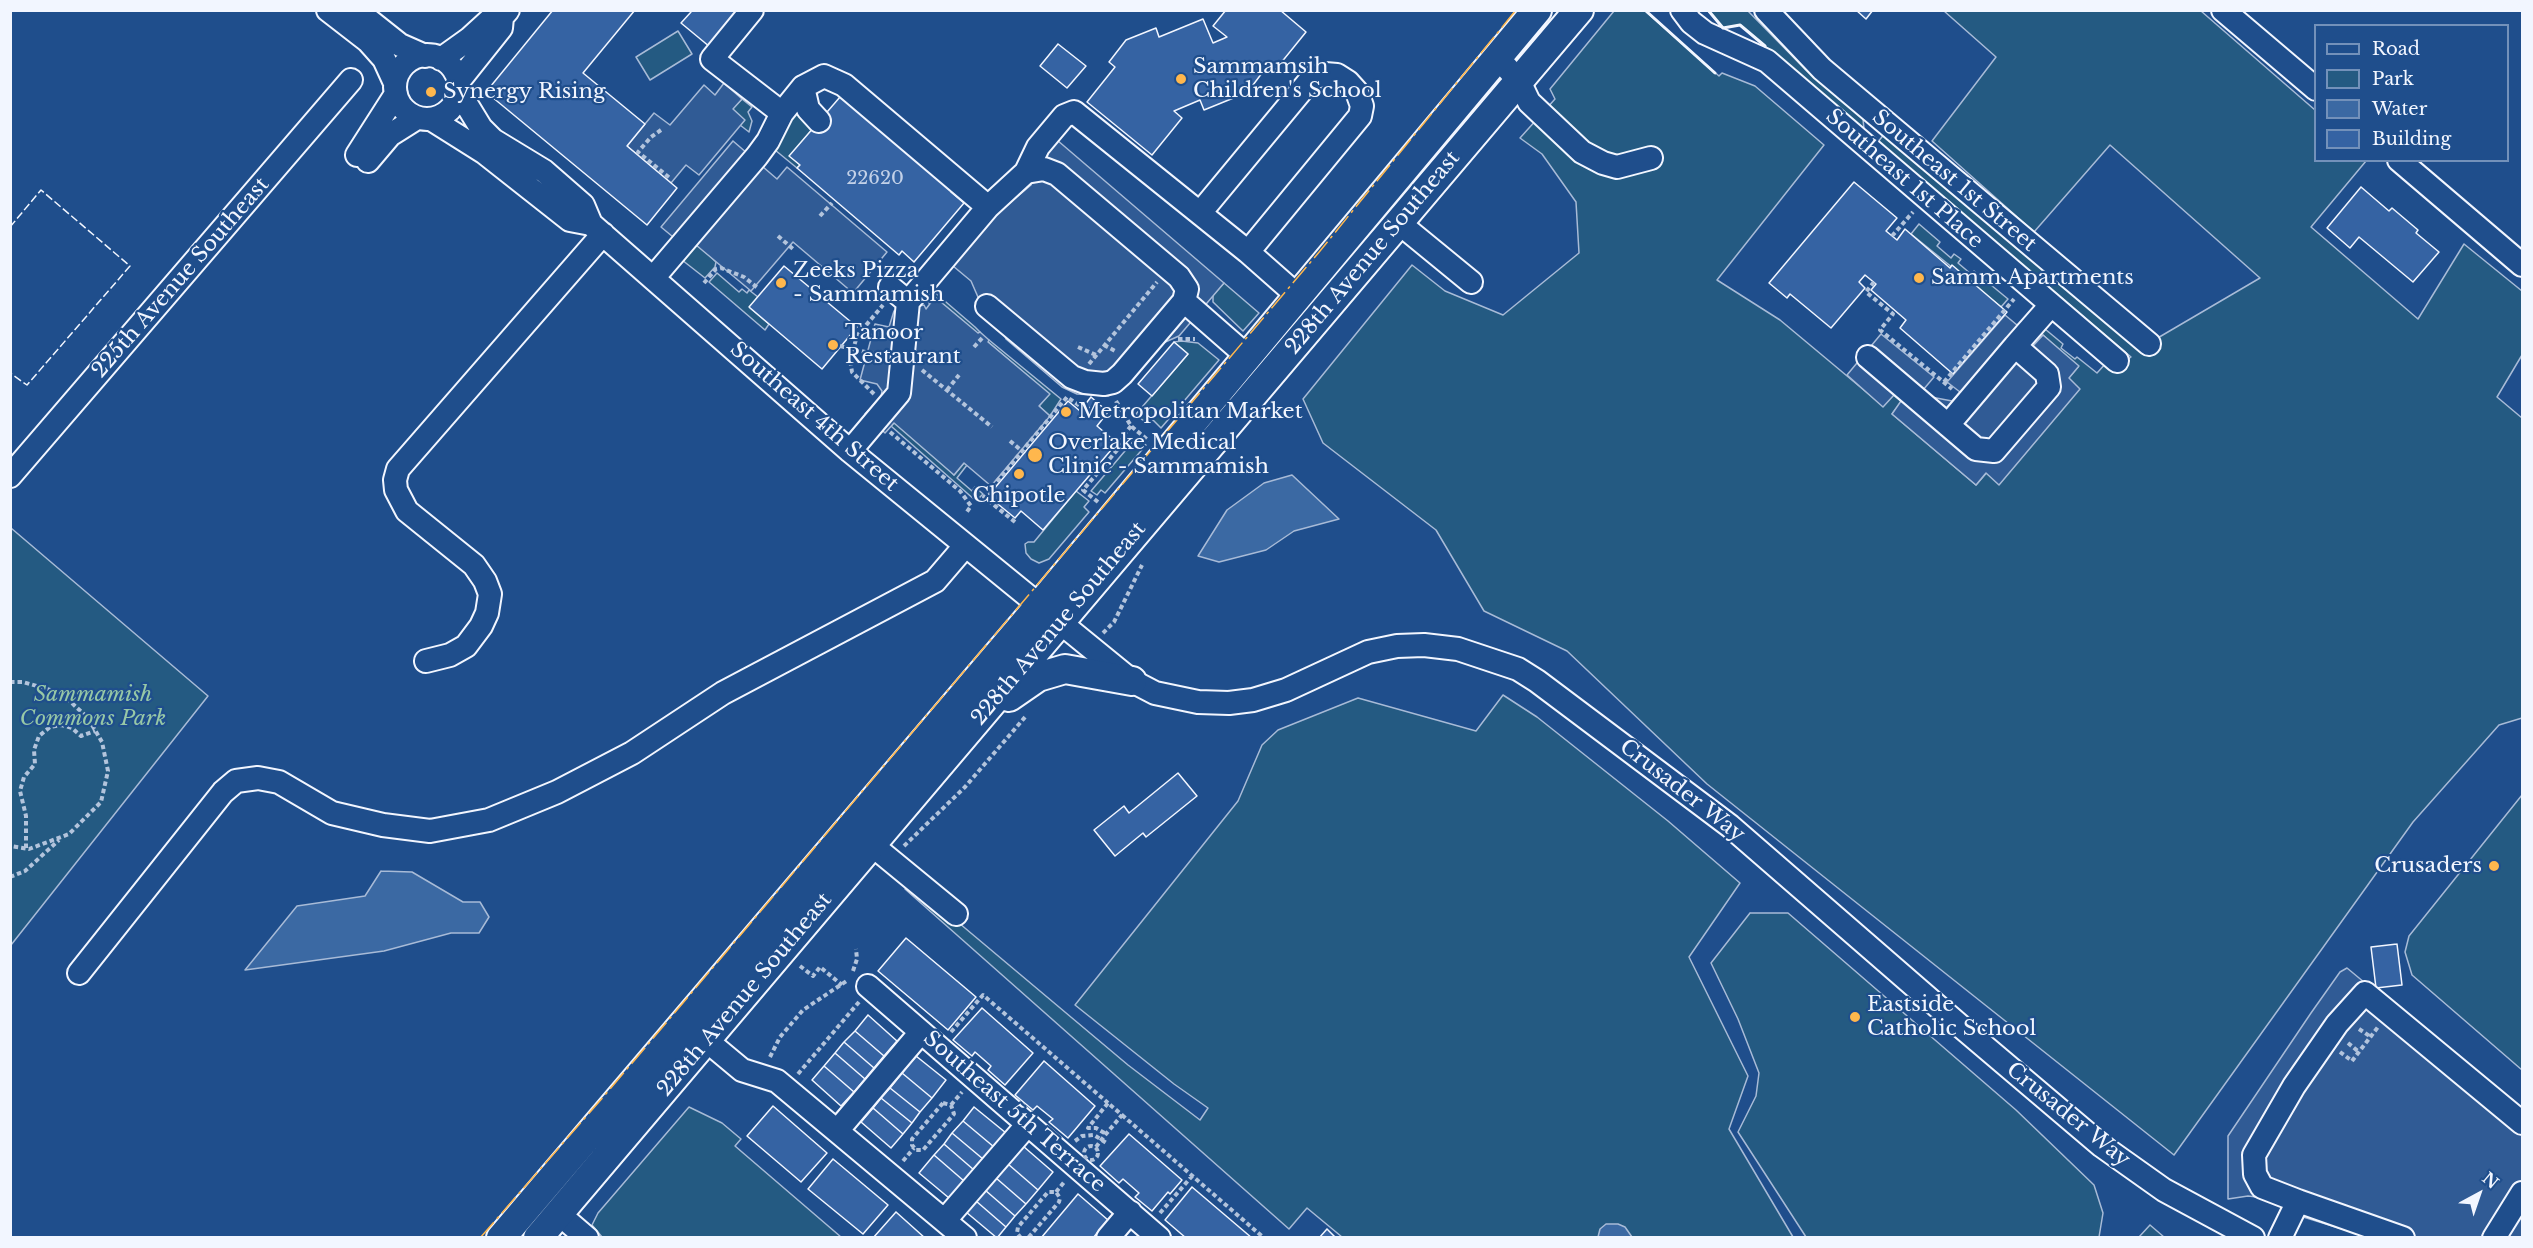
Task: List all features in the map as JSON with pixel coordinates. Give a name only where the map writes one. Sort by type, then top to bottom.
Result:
[{"type":"main road","name":"228th Avenue Southeast","points":[[538,1238],[954,747],[1050,614],[1248,357],[1538,10]]},
{"type":"main road","name":"228th Avenue Southeast","points":[[501,1238],[1050,614],[1399,223],[1579,10]]},
{"type":"main road","points":[[954,747],[1005,700],[1038,676],[1065,669],[1132,681]]},
{"type":"street","points":[[328,10],[368,41],[384,59],[400,104],[407,112],[424,118]]},
{"type":"street","points":[[356,10],[400,45],[449,64],[459,87]]},
{"type":"street","points":[[752,10],[712,59],[782,113]]},
{"type":"street","name":"Southeast 1st Place","points":[[1683,10],[1691,22],[1705,33],[1767,61],[2116,361]]},
{"type":"street","name":"Southeast 1st Street","points":[[1766,10],[1822,69],[2149,344]]},
{"type":"street","points":[[2223,10],[2314,87]]},
{"type":"street","points":[[505,14],[501,28],[459,87],[448,111],[424,118],[390,135],[362,158],[396,88],[404,65],[412,59],[433,57],[469,39],[492,18],[505,14]]},
{"type":"street","points":[[1498,58],[1519,81],[1529,102],[1582,152],[1603,163],[1617,167],[1651,158]]},
{"type":"street","points":[[1200,213],[1311,79],[1325,74],[1337,75],[1348,82],[1357,92],[1362,106],[1360,116],[1248,252]]},
{"type":"street","points":[[654,277],[757,156],[768,141],[782,113],[803,87],[824,76],[844,85],[988,207]]},
{"type":"street","name":"225th Avenue Southeast","points":[[10,476],[351,80]]},
{"type":"street","name":"Southeast 4th Street","points":[[459,87],[481,128],[493,140],[544,171],[583,205],[597,229],[850,451],[1050,614]]},
{"type":"street","points":[[803,87],[808,109],[819,121]]},
{"type":"street","points":[[850,451],[899,393],[895,296],[953,232],[988,207],[1026,172],[1038,147],[1064,116],[1074,112],[1248,252],[1299,297]]},
{"type":"street","name":"Southeast 4th Street","points":[[424,118],[485,153],[570,219],[597,229]]},
{"type":"street","points":[[2401,162],[2523,265]]},
{"type":"street","points":[[987,306],[1071,377],[1085,382],[1104,384],[1113,382],[1122,374],[1184,302],[1187,289],[1185,282],[1070,184],[1050,169],[1026,172]]},
{"type":"street","points":[[1399,223],[1470,282]]},
{"type":"street","points":[[426,661],[450,655],[466,646],[481,626],[487,613],[490,594],[485,581],[474,565],[407,511],[396,490],[394,480],[398,469],[597,229]]},
{"type":"street","points":[[1184,302],[1248,357]]},
{"type":"street","points":[[1948,425],[2051,305]]},
{"type":"street","points":[[1868,357],[1976,449],[1994,451],[2049,387],[2047,374],[2015,346]]},
{"type":"street","points":[[79,973],[223,792],[236,781],[258,778],[279,782],[332,813],[383,825],[430,831],[489,820],[557,792],[632,753],[723,693],[935,581],[965,546]]},
{"type":"street","name":"Crusader Way","points":[[1050,614],[1132,681],[1155,693],[1198,702],[1245,701],[1286,690],[1368,652],[1397,646],[1424,645],[1458,649],[1518,669],[1538,681],[1730,826],[2102,1146],[2164,1190],[2253,1238]]},
{"type":"street","points":[[872,845],[956,914]]},
{"type":"street","name":"Southeast 5th Terrace","points":[[869,987],[1153,1232]]},
{"type":"street","points":[[2403,1238],[2262,1187],[2255,1174],[2254,1155],[2294,1086],[2337,1024],[2364,993],[2523,1123]]},
{"type":"street","points":[[837,1131],[921,1032]]},
{"type":"street","points":[[706,1040],[742,1070],[777,1081],[965,1238]]},
{"type":"street","points":[[945,1220],[1028,1124]]},
{"type":"street","points":[[2494,1238],[2523,1193]]},
{"type":"street","points":[[2280,1238],[2298,1201]]},
{"type":"street","points":[[1108,1238],[1130,1212]]},
{"type":"street","points":[[559,1214],[587,1238]]},
{"type":"path","points":[[661,130],[651,137],[638,152],[670,179]]},
{"type":"path","points":[[820,216],[832,203]]},
{"type":"path","points":[[1892,236],[1913,211]]},
{"type":"path","points":[[778,236],[793,249]]},
{"type":"path","points":[[705,283],[717,269],[721,268],[744,277],[759,289]]},
{"type":"path","points":[[1088,367],[1160,279]]},
{"type":"path","points":[[1874,282],[1866,292],[1893,314],[1880,330],[1967,402]]},
{"type":"path","points":[[872,402],[877,396],[852,372],[850,360],[852,349],[857,336],[895,296]]},
{"type":"path","points":[[1944,382],[2015,298]]},
{"type":"path","points":[[974,347],[984,336]]},
{"type":"path","points":[[1104,345],[1121,354]]},
{"type":"path","points":[[840,346],[882,356]]},
{"type":"path","points":[[1078,347],[1096,355]]},
{"type":"path","points":[[919,368],[992,427]]},
{"type":"path","points":[[946,390],[959,375]]},
{"type":"path","points":[[1015,522],[984,497],[1067,397],[1084,409],[1087,406],[1098,416],[1101,412],[1090,402]]},
{"type":"path","points":[[1114,400],[1131,426],[1149,442]]},
{"type":"path","points":[[1093,498],[1083,490],[1124,442],[1122,437],[1131,426]]},
{"type":"path","points":[[896,435],[960,491],[971,506],[966,513]]},
{"type":"path","points":[[1010,441],[1022,451]]},
{"type":"path","points":[[10,682],[23,682],[61,693],[88,718],[102,742],[108,771],[101,802],[69,834],[26,848],[10,846]]},
{"type":"path","points":[[26,848],[26,816],[21,802],[21,784],[35,765],[34,750],[39,736],[50,727],[62,725],[72,728],[81,736],[95,731]]},
{"type":"path","points":[[10,877],[25,871],[62,837]]},
{"type":"path","points":[[764,1077],[771,1054],[791,1022],[816,1000],[842,985],[855,969],[856,948]]},
{"type":"path","points":[[800,966],[813,976],[820,967],[842,985]]},
{"type":"path","points":[[786,1088],[869,987]]},
{"type":"path","points":[[939,1047],[983,995],[1264,1238]]},
{"type":"path","points":[[2338,1050],[2352,1061],[2382,1022]]},
{"type":"path","points":[[2357,1027],[2371,1037]]},
{"type":"path","points":[[2346,1041],[2359,1052]]},
{"type":"path","points":[[943,1103],[951,1105],[954,1114],[923,1150],[914,1148],[912,1139],[943,1103]]},
{"type":"path","points":[[1106,1134],[1096,1128],[1088,1128],[1108,1103]]},
{"type":"path","points":[[1096,1147],[1122,1115]]},
{"type":"path","points":[[1064,1156],[1082,1136],[1094,1135],[1108,1144]]},
{"type":"path","points":[[1153,1232],[1193,1175]]},
{"type":"path","points":[[1019,1237],[1018,1227],[1048,1192],[1056,1192],[1060,1198],[1059,1202],[1028,1238]]},
{"type":"green space","points":[[1614,11],[1645,11],[1719,76],[1722,73],[1755,86],[1824,145],[1717,280],[1780,320],[1883,406],[1894,394],[1902,401],[1892,414],[1976,485],[2078,367],[2043,335],[2032,348],[2029,345],[2045,329],[2063,344],[2061,348],[2097,373],[2107,362],[2112,371],[2131,357],[1878,142],[1885,133],[2144,346],[2260,278],[2110,145],[2034,232],[1932,141],[1996,57],[1944,11],[2201,11],[2314,109],[2314,162],[2365,162],[2311,227],[2418,319],[2464,244],[2522,291],[2522,355],[2497,397],[2522,418],[2522,718],[2499,725],[2413,822],[2174,1155],[1707,784],[1567,651],[1484,611],[1436,530],[1323,443],[1303,399],[1412,265],[1445,291],[1503,315],[1579,253],[1576,202],[1542,154],[1520,138],[1555,99],[1550,89]]},
{"type":"green space","points":[[1708,11],[1748,11],[1806,70],[1863,119],[1864,129],[1740,25],[1723,28]]},
{"type":"green space","points":[[678,31],[692,54],[650,80],[636,57]]},
{"type":"green space","points":[[742,99],[752,107],[748,112],[752,121],[749,132],[740,125],[744,120],[732,109]]},
{"type":"green space","points":[[798,110],[803,121],[812,130],[790,156],[800,165],[797,168],[775,150],[793,113]]},
{"type":"green space","points":[[738,194],[706,252],[716,262],[715,267],[705,278],[682,260]]},
{"type":"green space","points":[[1919,224],[1940,242],[1937,246],[1951,258],[1954,254],[1961,259],[1958,263],[1971,274],[1974,271],[2008,299],[2001,307],[1911,234]]},
{"type":"green space","points":[[717,273],[739,292],[742,289],[747,293],[749,290],[758,297],[750,308],[769,324],[765,330],[709,282]]},
{"type":"green space","points":[[1224,283],[1259,313],[1243,331],[1213,302],[1213,295]]},
{"type":"green space","points":[[932,290],[980,332],[978,334],[936,298],[930,304],[925,299]]},
{"type":"green space","points":[[989,340],[1061,399],[1050,416],[1039,406],[1049,394],[987,341]]},
{"type":"green space","points":[[1174,342],[1198,343],[1219,360],[1161,428],[1153,420],[1147,424],[1136,414],[1188,354]]},
{"type":"green space","points":[[903,412],[954,475],[964,463],[967,465],[957,478],[972,491],[975,487],[983,494],[976,501],[891,426]]},
{"type":"green space","points":[[1136,438],[1146,445],[1105,493],[1101,490],[1097,495],[1091,491]]},
{"type":"green space","points":[[1076,491],[1089,501],[1084,507],[1089,512],[1049,559],[1039,563],[1031,559],[1026,553],[1025,544],[1034,542]]},
{"type":"green space","name":"Sammamish Commons Park","points":[[11,528],[208,696],[11,945]]},
{"type":"green space","points":[[1503,695],[1537,717],[1668,821],[1740,883],[1689,957],[1748,1076],[1729,1129],[1793,1237],[1342,1237],[1307,1208],[1289,1229],[905,889],[910,885],[953,918],[1128,1065],[1200,1120],[1208,1108],[1174,1084],[1075,1005],[1238,801],[1262,745],[1278,730],[1358,698],[1476,731]]},
{"type":"green space","name":"Crusaders","points":[[2522,795],[2522,1070],[2412,975],[2405,952],[2409,936]]},
{"type":"green space","points":[[1750,913],[1788,913],[2016,1110],[2094,1185],[2103,1213],[2099,1237],[1806,1237],[1738,1132],[1756,1096],[1759,1073],[1738,1019],[1711,963]]},
{"type":"green space","points":[[689,1107],[722,1123],[741,1139],[735,1146],[841,1237],[602,1237],[592,1225],[598,1213]]},
{"type":"green space","points":[[2150,1225],[2164,1237],[2139,1237]]},
{"type":"shaded area","points":[[724,83],[742,99],[733,109],[745,120],[699,175],[686,165],[671,183],[627,146],[654,113],[670,125],[704,85],[715,95]]},
{"type":"shaded area","points":[[1057,140],[1224,283],[1179,336],[1163,343],[1124,388],[1108,396],[1077,394],[1062,387],[1006,339],[1003,331],[981,304],[971,281],[953,266],[998,213],[1031,185],[1046,152]]},
{"type":"shaded area","points":[[733,141],[777,179],[787,167],[887,252],[853,293],[793,242],[751,291],[696,245],[690,251],[661,227]]},
{"type":"shaded area","points":[[935,297],[978,333],[980,332],[989,340],[988,342],[1050,394],[1039,406],[1050,416],[991,486],[964,463],[954,475],[894,423],[885,433],[865,414],[881,397],[882,391],[877,384],[860,380],[875,324],[889,327],[894,311],[924,305],[926,309]]},
{"type":"shaded area","points":[[2005,315],[2017,325],[2022,321],[2038,335],[2030,345],[2032,347],[2043,335],[2079,366],[2069,378],[2080,389],[1999,485],[1986,473],[1976,485],[1892,414],[1901,401],[1894,395],[1883,407],[1847,375],[1881,334],[1934,377],[1923,390],[1931,397],[1952,401],[1960,392],[1947,382]]},
{"type":"shaded area","points":[[2347,968],[2522,1113],[2522,1237],[2368,1237],[2300,1216],[2265,1198],[2248,1196],[2228,1199],[2228,1136],[2340,972]]},
{"type":"water","points":[[1292,475],[1339,519],[1294,531],[1266,550],[1219,562],[1198,556],[1227,510],[1264,483]]},
{"type":"water","points":[[381,871],[412,872],[463,902],[480,902],[489,917],[479,933],[451,933],[384,951],[245,970],[297,906],[365,896]]},
{"type":"water","points":[[1606,1224],[1618,1224],[1625,1227],[1632,1237],[1598,1237],[1600,1229]]},
{"type":"building","points":[[553,10],[635,10],[583,73],[645,124],[627,146],[677,188],[647,225],[486,92]]},
{"type":"building","points":[[689,10],[740,10],[710,47],[681,23],[691,12]]},
{"type":"building","name":"Sammamsih Children's School","points":[[1226,10],[1280,10],[1306,32],[1272,74],[1265,69],[1253,85],[1234,93],[1236,97],[1204,110],[1200,100],[1174,111],[1182,118],[1152,155],[1087,102],[1115,67],[1109,62],[1126,40],[1156,28],[1159,37],[1203,19],[1213,43],[1227,37],[1213,26]]},
{"type":"building","points":[[1856,10],[1873,10],[1866,19]]},
{"type":"building","points":[[1058,44],[1086,66],[1067,88],[1040,66]]},
{"type":"building","points":[[840,97],[851,106],[852,104],[954,189],[951,192],[964,203],[914,262],[902,251],[899,255],[797,168],[800,165],[789,156]]},
{"type":"building","name":"Samm Apartments","points":[[1854,182],[1897,218],[1886,231],[1897,240],[1905,229],[1950,268],[1952,265],[2007,312],[1953,374],[1900,328],[1906,320],[1871,290],[1876,284],[1865,275],[1859,282],[1865,288],[1831,328],[1790,294],[1787,298],[1769,283]]},
{"type":"building","points":[[2361,187],[2389,211],[2392,208],[2418,230],[2416,233],[2439,252],[2413,282],[2359,237],[2350,248],[2327,228]]},
{"type":"building","points":[[784,266],[857,327],[822,369],[749,307]]},
{"type":"building","points":[[1174,342],[1188,354],[1152,396],[1138,384]]},
{"type":"building","points":[[1091,397],[1108,412],[1097,426],[1117,443],[1043,530],[1021,511],[1015,518],[988,496],[1068,401],[1080,411]]},
{"type":"building","points":[[1178,773],[1197,796],[1146,837],[1143,833],[1115,856],[1094,830],[1124,806],[1129,813]]},
{"type":"building","points":[[906,938],[976,997],[948,1030],[878,971]]},
{"type":"building","points":[[2397,944],[2402,985],[2376,988],[2371,947]]},
{"type":"building","points":[[982,1008],[1033,1053],[1005,1085],[988,1070],[991,1066],[975,1052],[972,1056],[953,1040]]},
{"type":"building","points":[[868,1015],[897,1041],[884,1056],[855,1031]]},
{"type":"building","points":[[855,1031],[884,1056],[874,1068],[844,1042]]},
{"type":"building","points":[[844,1042],[874,1068],[865,1079],[835,1053]]},
{"type":"building","points":[[835,1053],[865,1079],[854,1092],[824,1066]]},
{"type":"building","points":[[916,1056],[946,1080],[932,1098],[902,1073]]},
{"type":"building","points":[[1044,1061],[1095,1106],[1068,1138],[1049,1122],[1053,1119],[1037,1106],[1033,1110],[1015,1095]]},
{"type":"building","points":[[824,1066],[854,1092],[841,1106],[812,1080]]},
{"type":"building","points":[[902,1073],[932,1098],[920,1112],[890,1088]]},
{"type":"building","points":[[890,1088],[920,1112],[912,1123],[881,1098]]},
{"type":"building","points":[[881,1098],[912,1123],[903,1134],[873,1108]]},
{"type":"building","points":[[773,1106],[827,1153],[801,1182],[747,1136]]},
{"type":"building","points":[[974,1107],[1006,1133],[994,1147],[963,1121]]},
{"type":"building","points":[[873,1108],[903,1134],[891,1148],[861,1122]]},
{"type":"building","points":[[963,1121],[994,1147],[983,1159],[952,1133]]},
{"type":"building","points":[[952,1133],[983,1159],[974,1170],[944,1144]]},
{"type":"building","points":[[1129,1134],[1182,1180],[1152,1211],[1135,1197],[1139,1193],[1123,1179],[1119,1183],[1100,1166]]},
{"type":"building","points":[[944,1144],[974,1170],[964,1181],[934,1155]]},
{"type":"building","points":[[1023,1146],[1053,1172],[1038,1190],[1008,1164]]},
{"type":"building","points":[[934,1155],[964,1181],[949,1198],[919,1173]]},
{"type":"building","points":[[833,1159],[888,1205],[863,1234],[808,1189]]},
{"type":"building","points":[[1008,1164],[1038,1190],[1026,1204],[996,1178]]},
{"type":"building","points":[[996,1178],[1026,1204],[1015,1216],[985,1190]]},
{"type":"building","points":[[1192,1187],[1252,1238],[1186,1238],[1165,1220]]},
{"type":"building","points":[[985,1190],[1015,1216],[1006,1227],[976,1201]]},
{"type":"building","points":[[1078,1194],[1108,1220],[1093,1238],[1041,1238]]},
{"type":"building","points":[[976,1201],[1006,1227],[997,1238],[966,1212]]},
{"type":"building","points":[[896,1212],[925,1238],[873,1238]]},
{"type":"building","points":[[1327,1229],[1336,1238],[1319,1238]]},
{"type":"fence","points":[[10,227],[41,190],[130,266],[27,385],[10,373]]},
{"type":"wall","points":[[1645,10],[1715,73]]},
{"type":"wall","points":[[1708,10],[1723,28],[1740,25],[1765,46]]},
{"type":"power","points":[[480,1238],[605,1095],[1320,251],[1516,10]]},
{"type":"place","name":"Sammamsih Children's School","points":[[1181,79]]},
{"type":"place","name":"Synergy Rising","points":[[431,92]]},
{"type":"place","name":"Samm Apartments","points":[[1919,278]]},
{"type":"place","name":"Zeeks Pizza - Sammamish","points":[[781,283]]},
{"type":"place","name":"Tanoor Restaurant","points":[[833,345]]},
{"type":"place","name":"Metropolitan Market","points":[[1066,412]]},
{"type":"place","name":"Overlake Medical Clinic - Sammamish","points":[[1035,455]]},
{"type":"place","name":"Chipotle","points":[[1019,474]]},
{"type":"place","name":"Crusaders","points":[[2494,866]]},
{"type":"place","name":"Eastside Catholic School","points":[[1855,1017]]}]
